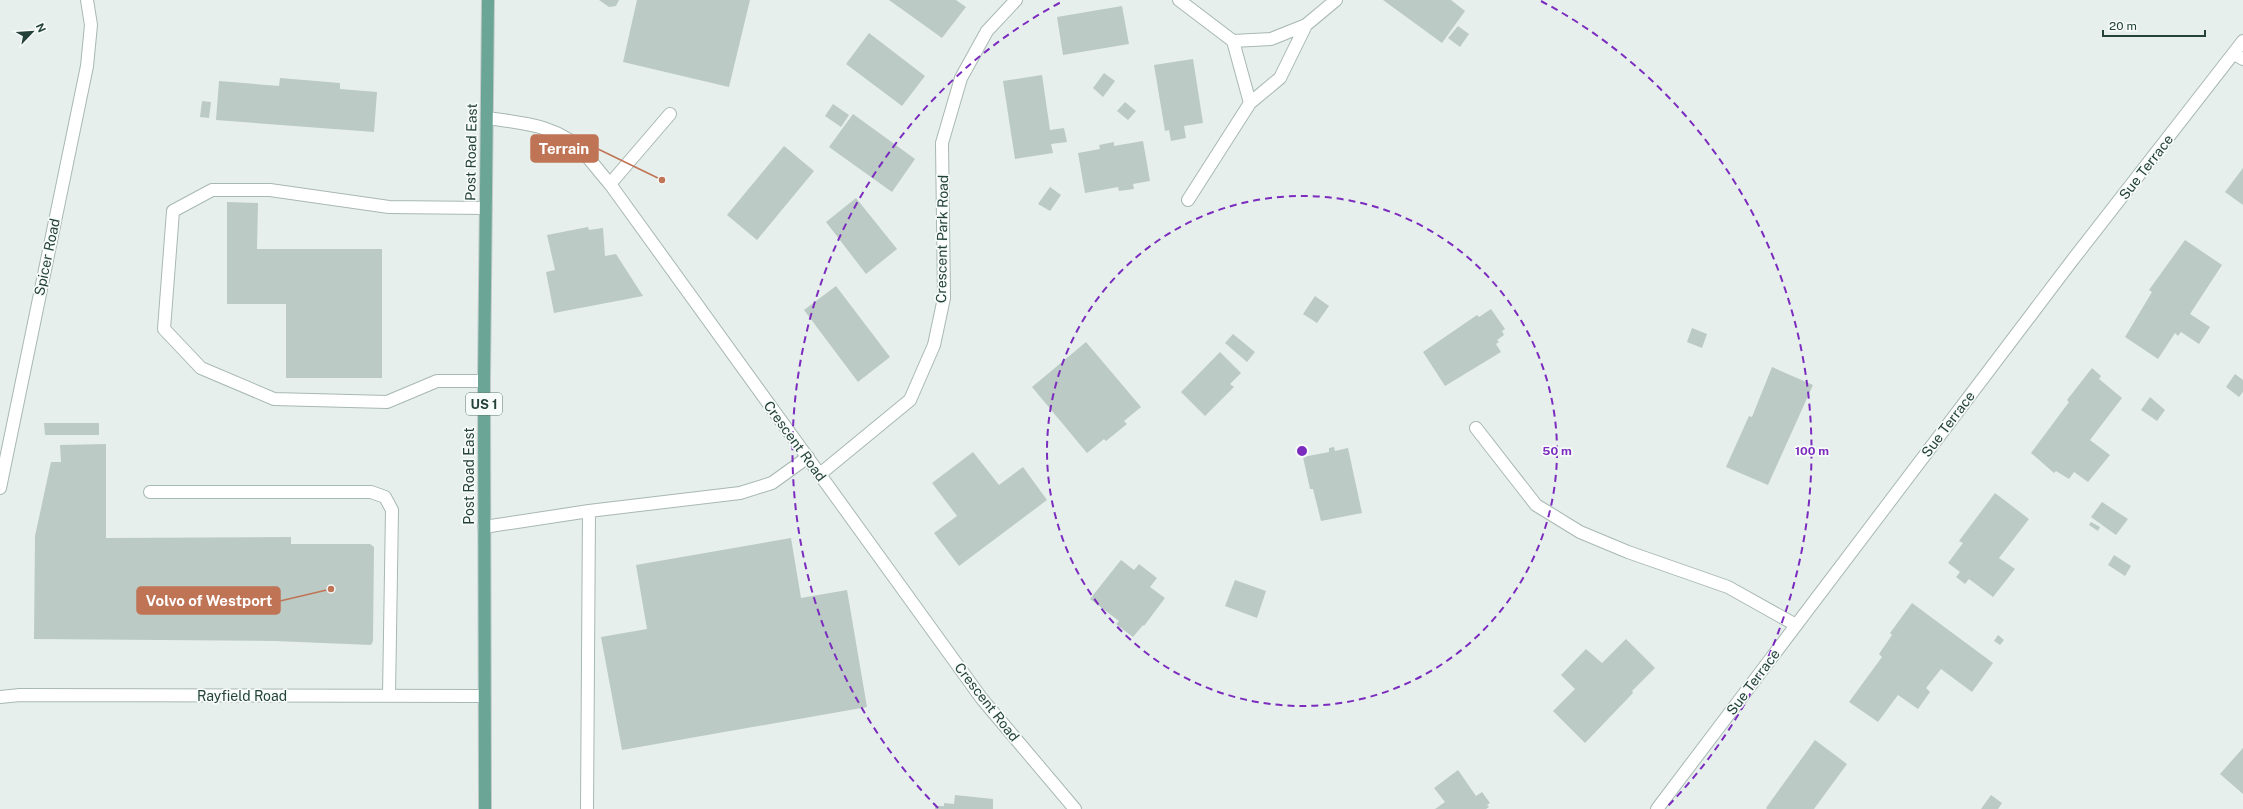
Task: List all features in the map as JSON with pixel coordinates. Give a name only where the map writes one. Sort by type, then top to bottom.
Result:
[{"type":"main road","name":"Post Road East","points":[[485,809],[484,381],[488,0]]},
{"type":"street","name":"Spicer Road","points":[[0,488],[87,66],[91,25],[87,0]]},
{"type":"street","name":"Crescent Park Road","points":[[820,474],[910,400],[934,345],[944,298],[942,143],[961,78],[987,31],[1016,0]]},
{"type":"street","points":[[1180,0],[1234,41],[1250,103]]},
{"type":"street","points":[[1234,41],[1271,39],[1306,25],[1336,0]]},
{"type":"street","points":[[1188,200],[1250,103],[1280,78],[1306,25]]},
{"type":"street","name":"Sue Terrace","points":[[1657,809],[2071,262],[2239,56],[2243,41]]},
{"type":"street","points":[[610,184],[670,114]]},
{"type":"street","name":"Crescent Road","points":[[487,118],[531,124],[562,135],[584,152],[610,184],[982,699],[1075,809]]},
{"type":"street","points":[[484,381],[437,381],[387,402],[274,399],[201,368],[164,329],[173,211],[212,190],[270,190],[388,207],[486,208]]},
{"type":"street","points":[[1476,428],[1536,505],[1580,532],[1628,552],[1728,587],[1796,625]]},
{"type":"street","points":[[484,527],[589,511],[740,493],[772,483],[808,457]]},
{"type":"street","points":[[150,492],[371,492],[385,497],[392,510],[390,695]]},
{"type":"street","points":[[587,809],[589,511]]},
{"type":"street","name":"Rayfield Road","points":[[0,697],[20,695],[484,696]]},
{"type":"building","points":[[599,0],[619,0],[616,6],[609,7]]},
{"type":"building","points":[[637,0],[750,0],[729,87],[623,62]]},
{"type":"building","points":[[889,0],[956,0],[966,7],[942,38]]},
{"type":"building","points":[[1383,0],[1451,0],[1465,11],[1442,43]]},
{"type":"building","points":[[1122,6],[1129,44],[1063,55],[1057,17]]},
{"type":"building","points":[[1458,26],[1469,34],[1460,47],[1448,38]]},
{"type":"building","points":[[869,33],[925,76],[902,106],[846,64]]},
{"type":"building","points":[[1193,59],[1203,123],[1184,126],[1186,138],[1171,141],[1169,130],[1165,131],[1154,65]]},
{"type":"building","points":[[1104,73],[1115,81],[1103,97],[1093,88]]},
{"type":"building","points":[[1042,75],[1050,130],[1064,128],[1067,142],[1051,144],[1053,153],[1015,159],[1003,81]]},
{"type":"building","points":[[280,78],[340,83],[340,89],[377,92],[374,132],[216,120],[219,81],[279,86]]},
{"type":"building","points":[[202,101],[211,102],[209,118],[200,117]]},
{"type":"building","points":[[1125,102],[1136,111],[1128,120],[1117,111]]},
{"type":"building","points":[[833,104],[849,115],[841,127],[825,116]]},
{"type":"building","points":[[853,114],[915,159],[892,192],[829,147]]},
{"type":"building","points":[[1143,141],[1150,181],[1133,184],[1134,189],[1119,191],[1118,187],[1085,193],[1078,153],[1100,149],[1099,145],[1114,142],[1114,146]]},
{"type":"building","points":[[784,146],[814,171],[757,240],[727,215]]},
{"type":"building","points":[[2243,168],[2243,205],[2225,192]]},
{"type":"building","points":[[1050,187],[1061,195],[1050,211],[1038,204]]},
{"type":"building","points":[[856,198],[897,249],[866,274],[826,222]]},
{"type":"building","points":[[227,202],[258,203],[257,249],[382,249],[382,378],[286,378],[286,304],[227,304]]},
{"type":"building","points":[[588,227],[589,230],[603,228],[605,256],[616,254],[643,296],[554,313],[546,272],[555,270],[547,235]]},
{"type":"building","points":[[2185,240],[2222,265],[2190,314],[2210,327],[2199,344],[2181,332],[2178,336],[2175,333],[2158,359],[2125,337],[2152,292],[2149,290]]},
{"type":"building","points":[[836,286],[890,357],[858,382],[804,310]]},
{"type":"building","points":[[1315,296],[1329,306],[1317,323],[1303,314]]},
{"type":"building","points":[[1491,309],[1505,329],[1502,331],[1504,335],[1497,340],[1499,342],[1496,344],[1501,352],[1445,386],[1423,352],[1477,315],[1479,317]]},
{"type":"building","points":[[1692,328],[1707,334],[1702,348],[1687,342]]},
{"type":"building","points":[[1233,334],[1255,352],[1247,362],[1225,343]]},
{"type":"building","points":[[1086,342],[1141,407],[1124,421],[1127,424],[1106,441],[1104,439],[1087,453],[1032,387]]},
{"type":"building","points":[[1220,352],[1241,373],[1230,384],[1234,387],[1205,416],[1181,392]]},
{"type":"building","points":[[1772,367],[1813,385],[1768,485],[1726,467],[1749,416],[1752,417]]},
{"type":"building","points":[[2092,368],[2101,376],[2099,379],[2122,398],[2090,440],[2110,455],[2088,482],[2074,472],[2069,479],[2056,471],[2054,473],[2031,453],[2069,402],[2067,400]]},
{"type":"building","points":[[2235,374],[2243,380],[2243,392],[2239,397],[2226,387]]},
{"type":"building","points":[[2150,397],[2165,410],[2157,421],[2141,410]]},
{"type":"building","points":[[44,423],[99,423],[99,435],[45,435]]},
{"type":"building","points":[[106,444],[106,538],[291,537],[291,544],[370,544],[374,547],[373,641],[371,645],[275,641],[34,639],[35,536],[51,462],[61,462],[60,445]]},
{"type":"building","points":[[1334,447],[1335,451],[1348,448],[1362,513],[1321,521],[1313,489],[1310,489],[1303,457],[1329,452],[1329,448]]},
{"type":"building","points":[[973,452],[999,485],[1023,467],[1047,500],[959,566],[934,533],[957,516],[932,483]]},
{"type":"building","points":[[1995,493],[2029,519],[1999,558],[2015,569],[1993,597],[1969,579],[1965,584],[1956,577],[1960,572],[1948,563],[1963,543],[1959,541]]},
{"type":"building","points":[[2102,502],[2128,519],[2116,535],[2091,517]]},
{"type":"building","points":[[2091,522],[2100,527],[2098,531],[2089,525]]},
{"type":"building","points":[[791,538],[801,598],[847,590],[867,707],[622,750],[601,637],[647,629],[636,565]]},
{"type":"building","points":[[2114,555],[2131,566],[2125,576],[2108,565]]},
{"type":"building","points":[[1121,560],[1134,570],[1139,564],[1157,578],[1150,587],[1165,598],[1144,626],[1143,625],[1133,637],[1116,624],[1119,621],[1090,599]]},
{"type":"building","points":[[1235,580],[1266,591],[1257,618],[1225,606]]},
{"type":"building","points":[[1912,603],[1993,663],[1972,692],[1941,669],[1926,688],[1930,692],[1918,709],[1898,695],[1878,722],[1849,702],[1882,657],[1879,654],[1892,635],[1890,633]]},
{"type":"building","points":[[1998,635],[2004,640],[2000,645],[1994,641]]},
{"type":"building","points":[[1626,639],[1655,668],[1585,743],[1553,711],[1575,689],[1561,675],[1586,649],[1602,663]]},
{"type":"building","points":[[1815,740],[1847,764],[1814,809],[1767,809],[1766,808]]},
{"type":"building","points":[[2243,748],[2243,794],[2220,774]]},
{"type":"building","points":[[1458,770],[1476,796],[1482,792],[1490,803],[1487,805],[1489,807],[1486,809],[1435,809],[1445,802],[1434,788]]},
{"type":"building","points":[[955,795],[993,799],[993,809],[935,809],[935,806],[944,806],[944,803],[954,804]]},
{"type":"building","points":[[1991,795],[2002,803],[1998,809],[1981,809]]},
{"type":"place","name":"Terrain","points":[[662,180]]},
{"type":"place","name":"Volvo of Westport","points":[[331,589]]}]
